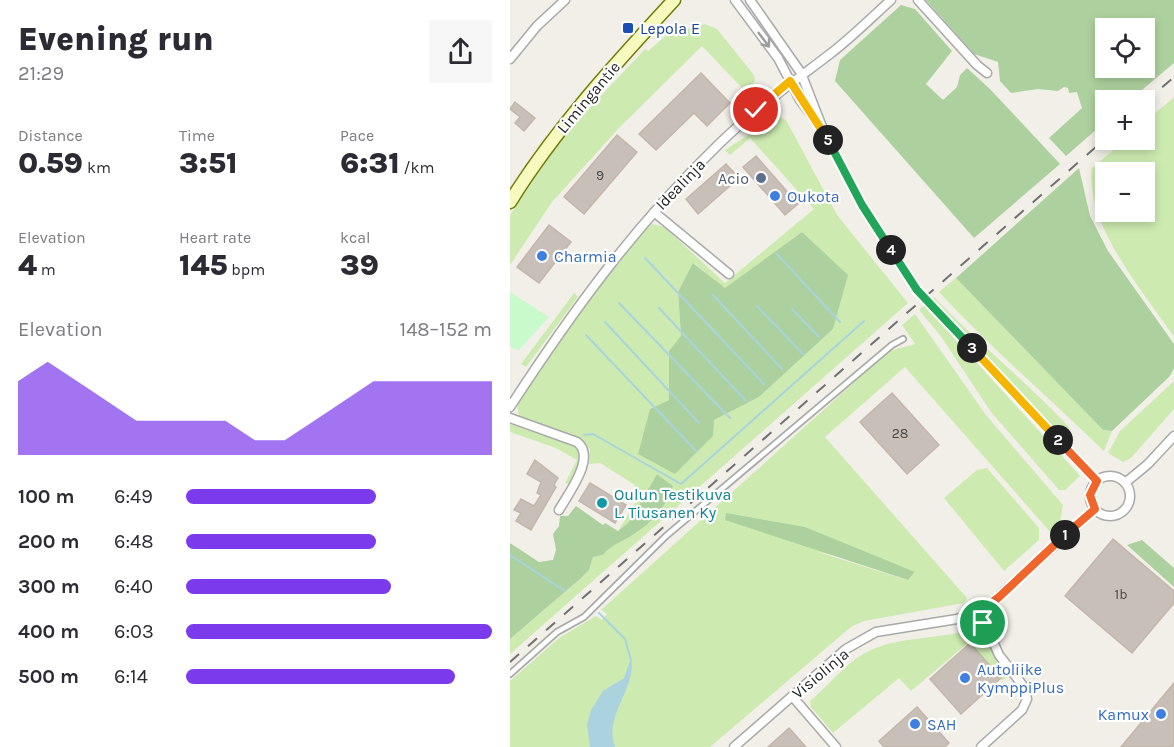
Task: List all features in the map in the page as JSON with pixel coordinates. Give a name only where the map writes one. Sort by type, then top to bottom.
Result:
[{"type":"main road","name":"Limingantie","points":[[510,202],[541,155],[604,76],[674,0]]},
{"type":"street","points":[[510,59],[537,26],[565,0]]},
{"type":"street","points":[[735,0],[778,58],[800,100],[824,132]]},
{"type":"street","points":[[750,0],[801,73],[824,132],[862,205],[917,290],[1097,481]]},
{"type":"street","name":"Idealinja","points":[[510,407],[584,296],[654,212],[721,142],[790,81],[831,53],[891,0]]},
{"type":"street","points":[[918,0],[987,73]]},
{"type":"street","points":[[654,212],[729,274]]},
{"type":"street","points":[[510,418],[577,442],[584,448],[583,465],[559,510]]},
{"type":"street","points":[[1125,483],[1148,464],[1174,436]]},
{"type":"street","points":[[1111,476],[1125,483],[1130,497],[1123,511],[1109,516],[1095,509],[1090,495],[1097,481],[1111,476]]},
{"type":"street","name":"Visiolinja","points":[[734,747],[846,649],[876,632],[957,619],[980,612],[1095,509]]},
{"type":"street","points":[[980,612],[999,655],[1024,687],[1027,699],[1022,710],[981,747]]},
{"type":"street","points":[[792,696],[831,745]]},
{"type":"lane","points":[[510,674],[557,632],[584,617],[666,536],[903,339]]},
{"type":"green space","points":[[926,0],[1174,0],[1174,63],[1142,90],[1095,90],[1095,131],[1066,156],[1049,138],[1082,108],[1077,92],[1069,93],[1068,88],[1064,87],[1058,91],[1038,89],[1011,93],[1000,81],[998,62],[974,54]]},
{"type":"green space","points":[[901,5],[915,9],[952,51],[926,84],[943,100],[957,87],[960,75],[967,68],[990,89],[1060,164],[974,238],[835,81],[840,60]]},
{"type":"green space","points":[[705,24],[717,29],[754,75],[755,81],[744,97],[741,95],[744,90],[702,46],[620,127],[552,202],[510,265],[510,215],[565,134],[645,49],[648,51],[668,34]]},
{"type":"green space","points":[[1174,97],[1174,337],[1119,257],[1102,222],[1155,222],[1155,162],[1099,162],[1113,150],[1155,150],[1155,113]]},
{"type":"green space","points":[[778,116],[786,120],[837,215],[908,303],[510,654],[510,639],[580,579],[589,570],[593,557],[603,555],[612,546],[651,521],[662,508],[673,486],[657,474],[629,522],[618,531],[642,492],[600,463],[589,464],[590,449],[585,443],[519,417],[517,404],[552,348],[646,227],[653,224],[664,227],[725,283],[814,209],[750,138],[730,155],[725,150]],"holes":[[[802,232],[833,329],[759,397],[714,420],[650,409],[669,401],[681,336],[678,292],[694,263],[725,289]]]},
{"type":"green space","points":[[1095,165],[1095,201],[1092,190],[1092,168]]},
{"type":"green space","points":[[1079,168],[1090,216],[1108,251],[1174,344],[1174,368],[1170,376],[1112,431],[1103,430],[956,278]]},
{"type":"green space","points":[[802,232],[848,275],[833,329],[759,397],[714,420],[713,436],[675,474],[638,454],[650,409],[669,400],[669,351],[681,336],[678,292],[693,263],[725,288]]},
{"type":"green space","points":[[956,278],[1103,430],[1112,431],[1104,451],[939,292]]},
{"type":"green space","points":[[510,292],[549,317],[518,351],[510,346]]},
{"type":"green space","points":[[574,293],[578,297],[526,367],[521,364]]},
{"type":"green space","points":[[934,297],[1070,428],[1066,432],[1059,426],[1056,429],[1040,418],[931,299]]},
{"type":"green space","points":[[924,305],[1080,476],[1065,490],[1059,490],[991,412],[940,335],[919,310]]},
{"type":"green space","points":[[915,314],[986,415],[1063,505],[1060,522],[1051,533],[905,367],[825,437],[967,598],[964,603],[864,621],[851,627],[710,747],[510,747],[510,681],[559,638],[596,616],[602,620],[607,614],[601,610],[889,351],[915,344],[902,325]],"holes":[[[818,552],[915,573],[907,580]]]},
{"type":"green space","points":[[1174,381],[1174,409],[1131,458],[1123,462],[1108,453],[1120,431]]},
{"type":"green space","points":[[510,422],[576,447],[580,456],[569,484],[565,483],[577,460],[556,448],[510,432]]},
{"type":"green space","points":[[987,468],[1039,528],[1039,540],[1004,571],[944,498],[977,470]]},
{"type":"green space","points":[[657,474],[673,486],[657,515],[638,531],[612,546],[603,555],[593,557],[589,570],[580,579],[510,639],[510,543],[539,562],[553,560],[556,550],[553,534],[559,526],[560,516],[568,516],[576,506],[603,525],[605,523],[618,531],[629,522]]},
{"type":"green space","points":[[726,513],[805,527],[915,572],[908,580],[725,520]]},
{"type":"green space","points":[[1142,540],[1174,568],[1174,587],[1127,545]]},
{"type":"green space","points":[[978,628],[1010,675],[1002,681],[969,642],[911,691],[899,678],[833,733],[811,707],[810,701],[849,664],[863,654],[890,644]]},
{"type":"water","points":[[631,658],[632,669],[629,680],[613,724],[612,735],[615,747],[590,747],[587,725],[591,710],[603,691],[624,678]]},
{"type":"building","points":[[701,73],[730,103],[707,126],[694,113],[656,150],[639,134]]},
{"type":"building","points":[[515,102],[535,118],[524,131],[515,123],[520,117],[510,109]]},
{"type":"building","points":[[617,135],[637,152],[584,214],[564,197]]},
{"type":"building","points":[[756,156],[798,204],[785,215],[743,167]]},
{"type":"building","points":[[726,164],[739,178],[698,214],[686,199]]},
{"type":"building","name":"Charmia","points":[[549,225],[571,242],[539,283],[517,267]]},
{"type":"building","points":[[892,393],[939,445],[907,474],[860,422]]},
{"type":"building","points":[[535,460],[558,478],[554,485],[556,487],[531,530],[516,521],[521,513],[514,510],[521,499],[534,506],[541,495],[537,493],[541,482],[527,474]]},
{"type":"building","name":"Oulun Testikuva L. Tiusanen Ky","points":[[590,483],[626,505],[615,523],[579,501]]},
{"type":"building","points":[[1113,539],[1174,591],[1174,603],[1132,653],[1065,596]]},
{"type":"building","name":"Autoliike KymppiPlus","points":[[970,643],[1001,678],[961,714],[930,679]]},
{"type":"building","name":"Kamux","points":[[1174,683],[1174,745],[1172,747],[1121,747]]},
{"type":"building","name":"SAH","points":[[917,707],[949,743],[945,747],[884,747],[879,741]]},
{"type":"building","points":[[789,728],[806,747],[768,747]]},
{"type":"waterway","points":[[776,253],[840,322]]},
{"type":"waterway","points":[[645,258],[764,384]]},
{"type":"waterway","points":[[713,295],[782,369]]},
{"type":"waterway","points":[[619,303],[730,418]]},
{"type":"waterway","points":[[757,306],[804,355]]},
{"type":"waterway","points":[[659,308],[746,401]]},
{"type":"waterway","points":[[792,309],[819,337]]},
{"type":"waterway","points":[[584,435],[593,434],[681,484],[864,321]]},
{"type":"waterway","points":[[605,322],[699,423]]},
{"type":"waterway","points":[[586,335],[696,451]]},
{"type":"waterway","points":[[510,555],[565,591]]},
{"type":"waterway","points":[[599,613],[625,639],[631,660]]},
{"type":"railway","points":[[1155,93],[1174,77]]},
{"type":"railway","points":[[510,662],[1095,148]]},
{"type":"place","name":"Lepola E","points":[[628,28]]},
{"type":"place","name":"Acio","points":[[761,178]]},
{"type":"place","name":"Oukota","points":[[775,196]]},
{"type":"place","name":"Charmia","points":[[542,256]]},
{"type":"place","name":"Oulun Testikuva L. Tiusanen Ky","points":[[602,503]]},
{"type":"place","name":"Autoliike KymppiPlus","points":[[965,678]]},
{"type":"place","name":"Kamux","points":[[1161,714]]},
{"type":"place","name":"SAH","points":[[915,724]]},
{"type":"route","points":[[756,110],[790,81],[809,114],[824,132],[862,205],[917,290],[1097,481],[1090,495],[1095,509],[980,612],[983,623]]}]
